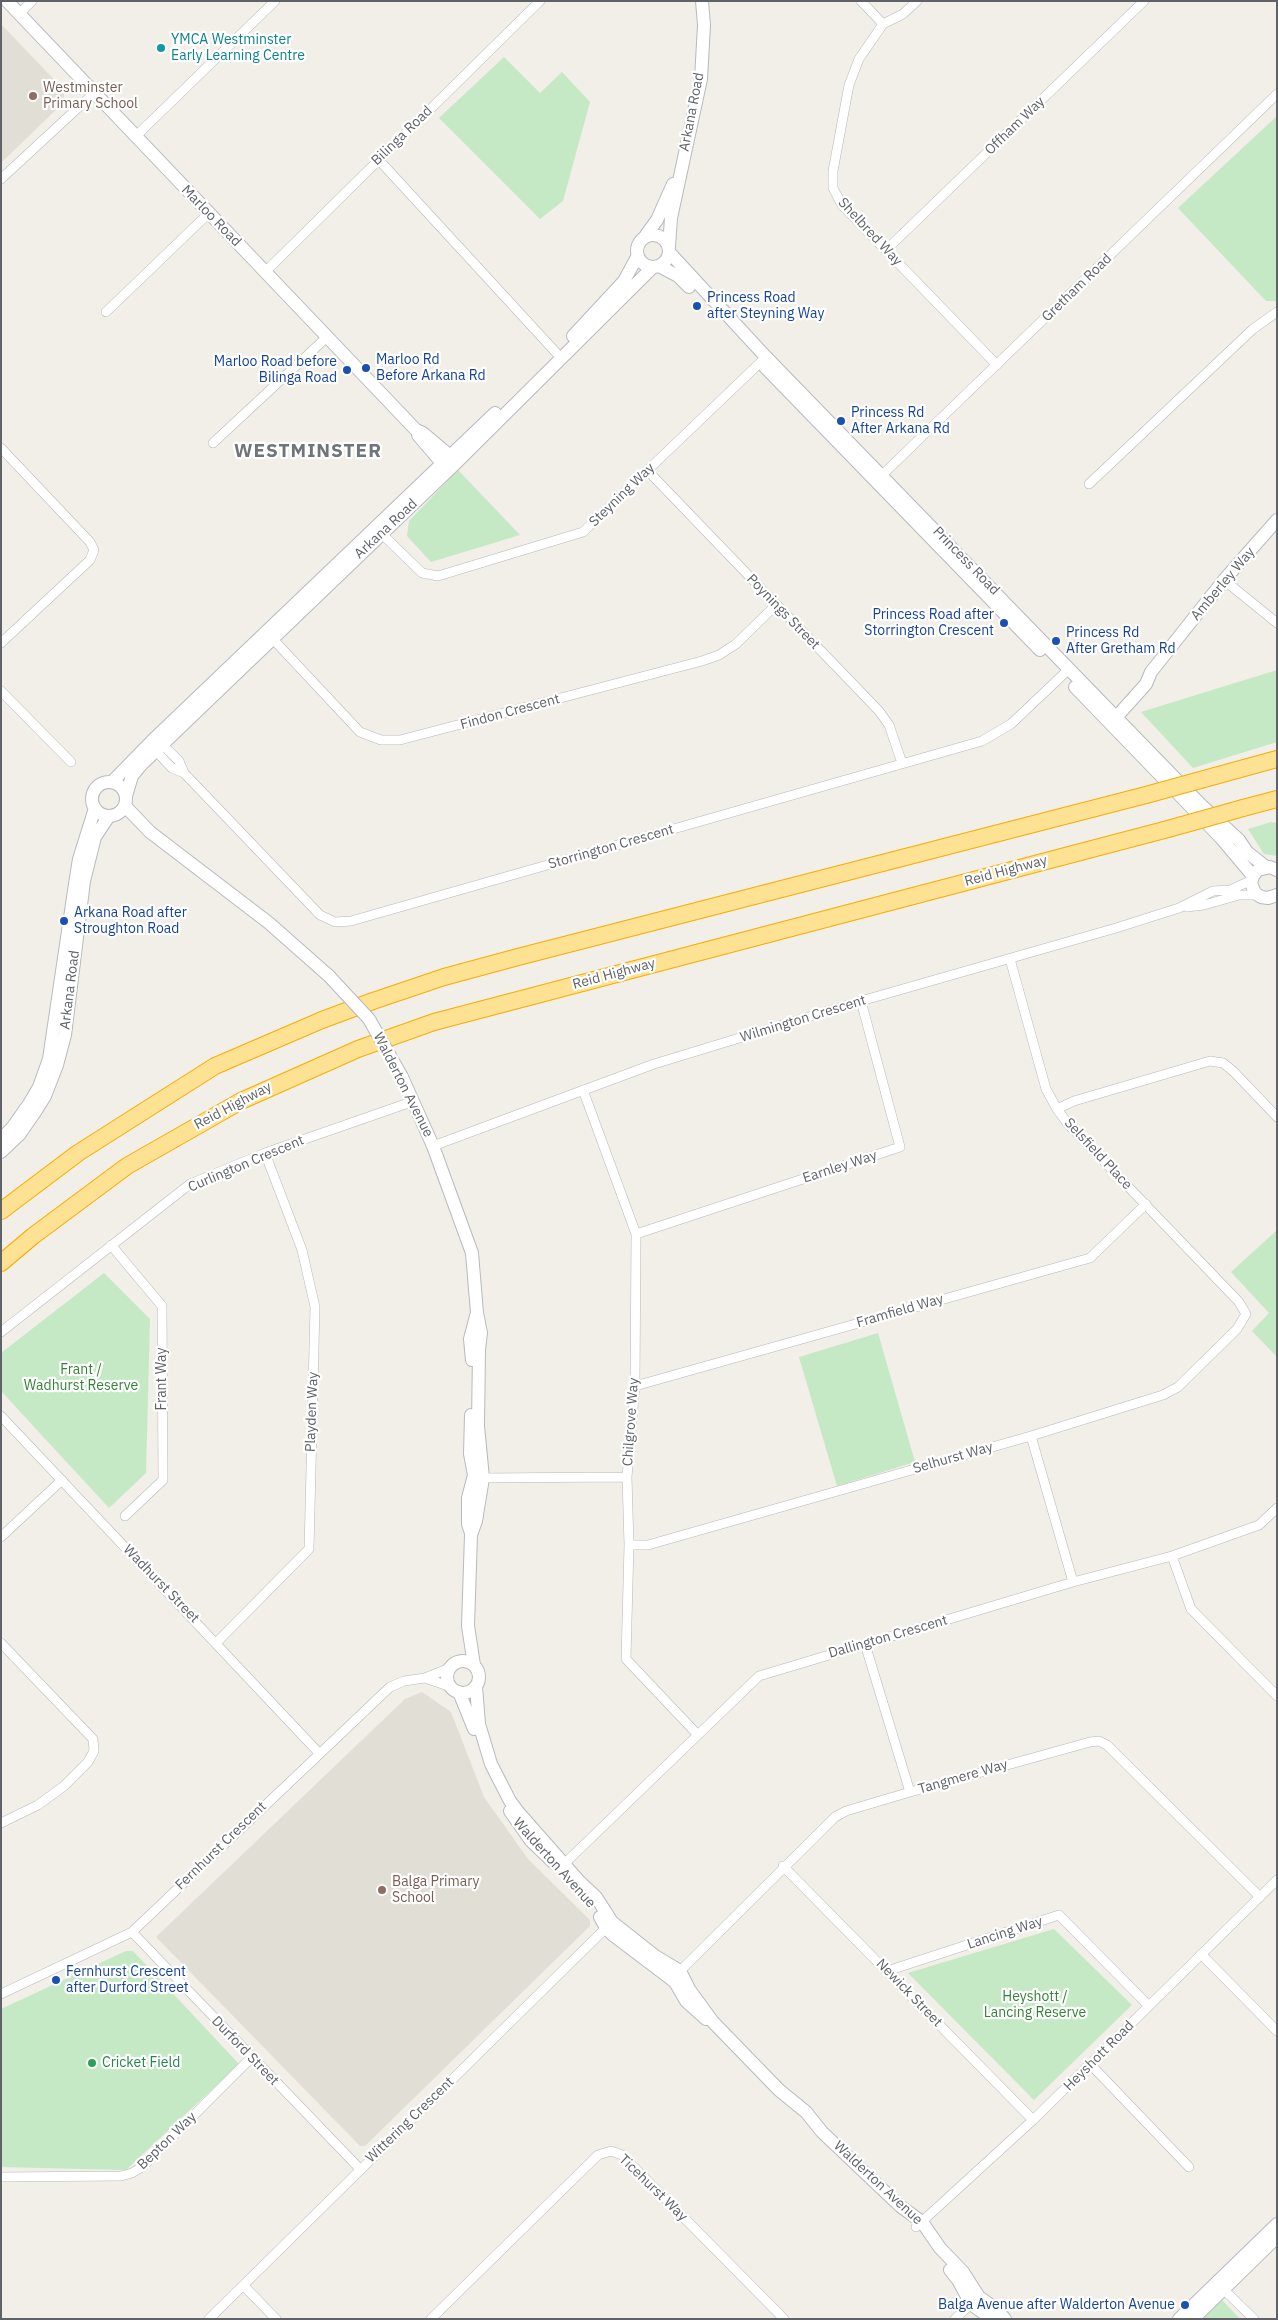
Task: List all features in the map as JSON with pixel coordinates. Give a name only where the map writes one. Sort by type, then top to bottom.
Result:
[{"type":"highway","points":[[1,1211],[78,1153],[215,1066],[322,1020],[373,1001],[518,957],[1146,795],[1277,759]]},
{"type":"highway","name":"Reid Highway","points":[[1,1263],[33,1236],[127,1166],[241,1101],[358,1049],[443,1020],[1277,799]]},
{"type":"street","name":"Marloo Road","points":[[7,1],[208,214],[416,430],[423,433],[449,463]]},
{"type":"street","points":[[19,14],[32,1]]},
{"type":"street","points":[[135,137],[275,1]]},
{"type":"street","name":"Bilinga Road","points":[[265,272],[540,1]]},
{"type":"street","name":"Arkana Road","points":[[669,249],[671,218],[701,79],[704,26],[702,1]]},
{"type":"street","points":[[861,1],[884,24]]},
{"type":"street","name":"Shelbred Way","points":[[917,1],[903,14],[884,24],[859,59],[850,85],[833,171],[833,188],[842,205],[997,365]]},
{"type":"street","name":"Offham Way","points":[[886,250],[1144,1]]},
{"type":"street","points":[[1,179],[94,93]]},
{"type":"street","name":"Gretham Road","points":[[879,478],[1277,94]]},
{"type":"street","points":[[378,159],[560,356]]},
{"type":"street","name":"Arkana Road","points":[[646,236],[657,220],[682,163]]},
{"type":"street","points":[[106,312],[208,214]]},
{"type":"street","points":[[646,236],[660,236],[669,249],[668,258],[656,266],[641,262],[637,257],[637,244],[646,236]]},
{"type":"street","name":"Princess Road","points":[[669,249],[763,359]]},
{"type":"street","name":"Arkana Road","points":[[560,356],[624,281],[637,257]]},
{"type":"street","name":"Arkana Road","points":[[112,782],[156,744],[378,529],[656,266]]},
{"type":"street","name":"Princess Road","points":[[656,266],[678,276],[763,359],[879,478],[1110,717],[1236,854],[1252,878],[1252,886],[1270,898]]},
{"type":"street","points":[[1090,484],[1253,329],[1277,312]]},
{"type":"street","points":[[213,443],[327,337]]},
{"type":"street","name":"Steyning Way","points":[[378,529],[422,573],[438,576],[584,532],[763,359]]},
{"type":"street","points":[[1,448],[90,542],[94,550],[90,560],[1,643]]},
{"type":"street","name":"Poynings Street","points":[[647,470],[880,711],[889,725],[902,763]]},
{"type":"street","name":"Amberley Way","points":[[1110,717],[1146,684],[1151,672],[1224,580],[1277,520]]},
{"type":"street","points":[[1224,580],[1277,623]]},
{"type":"street","name":"Findon Crescent","points":[[269,636],[360,732],[381,740],[400,740],[719,655],[736,644],[776,604]]},
{"type":"street","name":"Storrington Crescent","points":[[156,744],[179,761],[184,773],[320,915],[335,922],[360,919],[991,738],[1011,724],[1066,671]]},
{"type":"street","points":[[1,691],[71,762]]},
{"type":"street","name":"Princess Road","points":[[1110,717],[1239,840],[1247,852],[1273,869]]},
{"type":"street","name":"Arkana Road","points":[[126,801],[132,776],[156,744]]},
{"type":"street","points":[[112,782],[119,785],[126,801],[112,816],[99,813],[95,808],[92,798],[96,789],[103,784],[112,782]]},
{"type":"street","name":"Walderton Avenue","points":[[126,801],[150,832]]},
{"type":"street","name":"Arkana Road","points":[[1,1139],[12,1128],[29,1104],[45,1073],[54,1032],[74,884],[79,859],[95,808]]},
{"type":"street","name":"Arkana Road","points":[[1,1152],[19,1135],[35,1112],[45,1096],[57,1065],[65,1035],[84,881],[95,837],[112,816]]},
{"type":"street","name":"Walderton Avenue","points":[[112,816],[150,832],[269,923],[329,976],[368,1019],[414,1101],[433,1146],[472,1253],[477,1313],[481,1333],[475,1387],[478,1426],[478,1478],[476,1521],[471,1535],[468,1626],[474,1664]]},
{"type":"street","points":[[1252,878],[1258,870],[1273,869]]},
{"type":"street","name":"Wilmington Crescent","points":[[433,1146],[654,1064],[1179,908],[1213,892],[1230,890],[1252,878]]},
{"type":"street","name":"Wilmington Crescent","points":[[1179,908],[1204,905],[1239,894],[1270,898]]},
{"type":"street","name":"Selsfield Place","points":[[1010,958],[1046,1089],[1057,1109],[1068,1124],[1238,1302],[1246,1314]]},
{"type":"street","name":"Earnley Way","points":[[636,1234],[900,1147],[861,1001]]},
{"type":"street","points":[[1057,1109],[1074,1101],[1210,1061],[1223,1063],[1233,1071],[1277,1117]]},
{"type":"street","name":"Chilgrove Way","points":[[583,1090],[636,1234],[635,1386],[627,1476],[629,1546],[626,1659],[697,1734]]},
{"type":"street","name":"Curlington Crescent","points":[[1,1332],[190,1184],[265,1153],[414,1101]]},
{"type":"street","name":"Playden Way","points":[[217,1642],[309,1549],[315,1307],[302,1250],[265,1153]]},
{"type":"street","name":"Framfield Way","points":[[635,1386],[1090,1258],[1146,1204]]},
{"type":"street","name":"Frant Way","points":[[111,1245],[162,1306],[163,1480],[125,1516]]},
{"type":"street","name":"Selhurst Way","points":[[629,1546],[648,1545],[1031,1436],[1163,1395],[1178,1387],[1237,1329],[1246,1314]]},
{"type":"street","name":"Wadhurst Street","points":[[1,1416],[217,1642],[318,1753]]},
{"type":"street","points":[[1031,1436],[1073,1582]]},
{"type":"street","points":[[478,1478],[627,1476]]},
{"type":"street","points":[[1,1537],[62,1480]]},
{"type":"street","name":"Dallington Crescent","points":[[561,1866],[759,1676],[1073,1582],[1172,1556],[1259,1525],[1277,1508]]},
{"type":"street","points":[[1172,1556],[1191,1608],[1277,1696]]},
{"type":"street","name":"Walderton Avenue","points":[[454,1664],[468,1626]]},
{"type":"street","points":[[1,1643],[93,1739],[94,1751],[88,1762],[64,1786],[38,1805],[1,1823]]},
{"type":"street","points":[[865,1644],[910,1792]]},
{"type":"street","points":[[468,1661],[474,1664],[479,1675],[476,1687],[465,1692],[455,1689],[447,1677],[454,1664],[468,1661]]},
{"type":"street","name":"Fernhurst Crescent","points":[[1,1994],[132,1932],[318,1753],[390,1687],[404,1681],[425,1678],[454,1664]]},
{"type":"street","name":"Fernhurst Crescent","points":[[425,1678],[455,1689]]},
{"type":"street","name":"Walderton Avenue","points":[[476,1687],[479,1724],[491,1764],[510,1801],[609,1925],[676,1975],[692,2008],[703,2018],[713,2022],[785,2095],[806,2112],[822,2132],[919,2224],[963,2272],[975,2300],[992,2319]]},
{"type":"street","name":"Walderton Avenue","points":[[455,1689],[472,1720],[496,1788],[520,1827],[561,1866]]},
{"type":"street","name":"Tangmere Way","points":[[676,1975],[783,1866],[835,1817],[846,1811],[910,1792],[1090,1742],[1099,1741],[1106,1745],[1260,1896]]},
{"type":"street","name":"Newick Street","points":[[783,1866],[1033,2120]]},
{"type":"street","name":"Heyshott Road","points":[[919,2224],[1033,2120],[1277,1880]]},
{"type":"street","name":"Lancing Way","points":[[887,1971],[1060,1916],[1149,2006]]},
{"type":"street","name":"Wittering Crescent","points":[[209,2319],[609,1925]]},
{"type":"street","name":"Durford Street","points":[[132,1932],[251,2058],[360,2169]]},
{"type":"street","points":[[1202,1954],[1277,2031]]},
{"type":"street","name":"Bepton Way","points":[[1,2177],[121,2176],[132,2173],[142,2167],[251,2058]]},
{"type":"street","points":[[1090,2064],[1190,2167]]},
{"type":"street","name":"Ticehurst Way","points":[[431,2319],[598,2155],[612,2151],[622,2155],[784,2319]]},
{"type":"street","points":[[1193,2319],[1220,2286],[1277,2224]]},
{"type":"street","points":[[1179,2319],[1277,2237]]},
{"type":"street","points":[[244,2286],[276,2319]]},
{"type":"street","points":[[1220,2286],[1254,2319]]},
{"type":"street","points":[[955,2319],[975,2300]]},
{"type":"street","name":"Walderton Avenue","points":[[975,2300],[996,2309],[1006,2319]]},
{"type":"shaded area","name":"Westminster Primary School","points":[[1,24],[64,90],[64,102],[1,163]]},
{"type":"shaded area","name":"Balga Primary School","points":[[422,1692],[451,1712],[484,1797],[528,1859],[590,1920],[590,1926],[365,2146],[360,2146],[156,1937],[405,1699]]},
{"type":"green space","points":[[504,57],[540,93],[562,72],[590,102],[563,201],[540,219],[439,118]]},
{"type":"green space","points":[[1277,116],[1277,301],[1266,301],[1178,208]]},
{"type":"green space","points":[[458,470],[520,535],[431,562],[407,536],[409,521]]},
{"type":"green space","points":[[1277,670],[1277,742],[1193,768],[1141,712]]},
{"type":"green space","points":[[1271,822],[1277,823],[1277,856],[1264,854],[1248,829]]},
{"type":"green space","points":[[1277,1230],[1277,1357],[1252,1331],[1269,1313],[1231,1272]]},
{"type":"green space","name":"Frant / Wadhurst Reserve","points":[[104,1273],[150,1319],[146,1473],[109,1508],[1,1391],[1,1353]]},
{"type":"green space","points":[[878,1333],[915,1462],[837,1486],[799,1357]]},
{"type":"green space","name":"Heyshott / Lancing Reserve","points":[[1054,1929],[1132,2005],[1034,2100],[908,1973]]},
{"type":"green space","points":[[126,1951],[133,1951],[239,2064],[126,2170],[1,2167],[1,2009]]},
{"type":"green space","points":[[1222,2300],[1240,2319],[1203,2319]]},
{"type":"place","name":"YMCA Westminster Early Learning Centre","points":[[161,48]]},
{"type":"place","name":"Westminster Primary School","points":[[33,96]]},
{"type":"place","name":"Princess Road after Steyning Way","points":[[697,306]]},
{"type":"place","name":"Marloo Rd Before Arkana Rd","points":[[366,368]]},
{"type":"place","name":"Marloo Road before Bilinga Road","points":[[347,370]]},
{"type":"place","name":"Princess Rd After Arkana Rd","points":[[841,421]]},
{"type":"place","name":"Princess Road after Storrington Crescent","points":[[1004,623]]},
{"type":"place","name":"Princess Rd After Gretham Rd","points":[[1056,641]]},
{"type":"place","name":"Arkana Road after Stroughton Road","points":[[64,921]]},
{"type":"place","name":"Balga Primary School","points":[[382,1890]]},
{"type":"place","name":"Fernhurst Crescent after Durford Street","points":[[56,1980]]},
{"type":"place","name":"Cricket Field","points":[[92,2063]]},
{"type":"place","name":"Balga Avenue after Walderton Avenue","points":[[1185,2305]]},
{"type":"district","name":"WESTMINSTER","points":[[308,452]]}]
